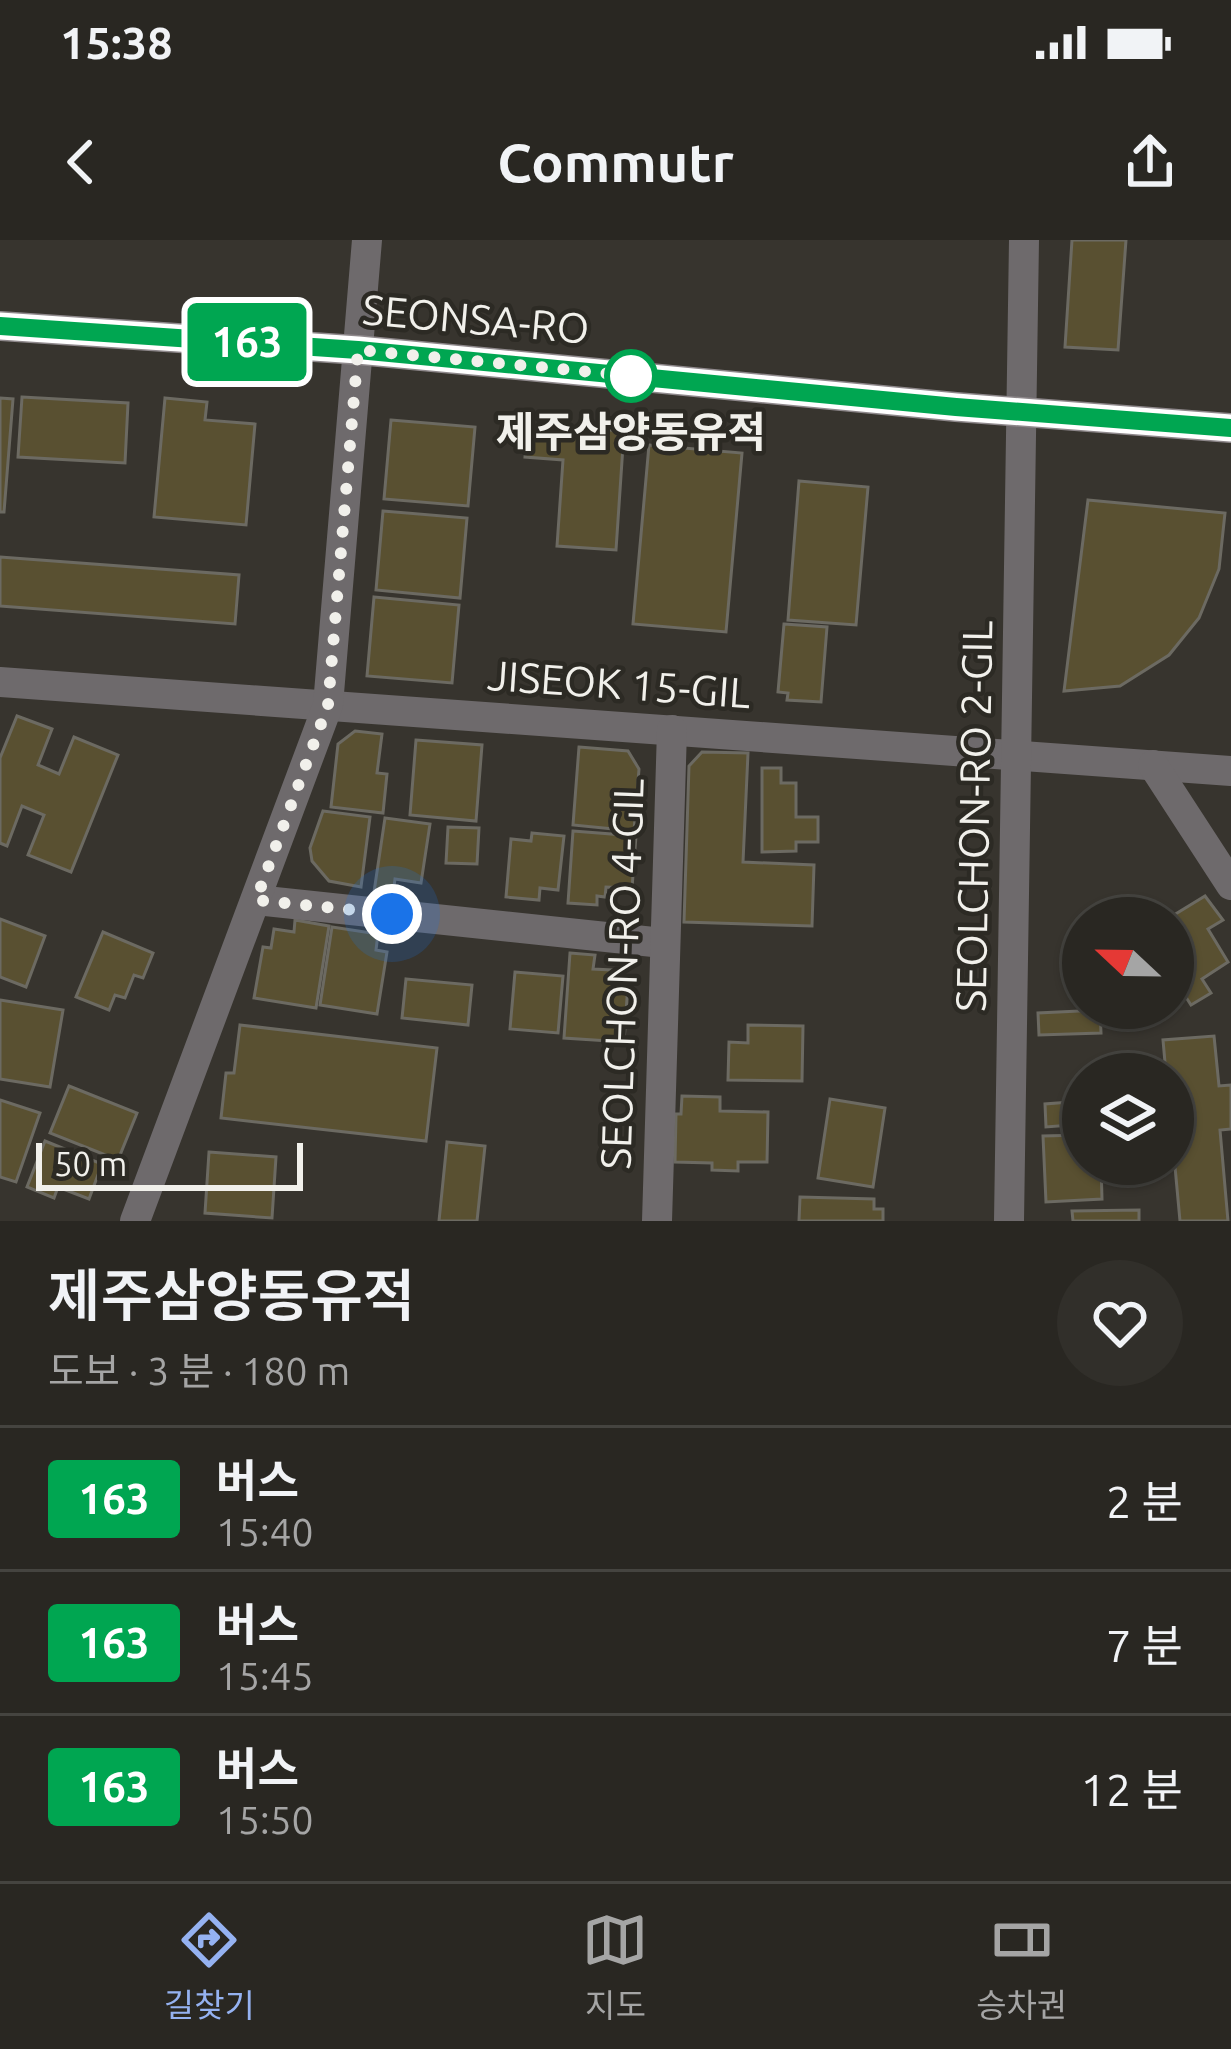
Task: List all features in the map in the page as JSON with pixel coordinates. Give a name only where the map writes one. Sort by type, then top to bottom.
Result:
[{"type":"street","points":[[135,1221],[328,705],[368,240]]},
{"type":"street","name":"SEOLCHON-RO 2-GIL","points":[[1009,1221],[1024,240]]},
{"type":"street","name":"SEONSA-RO","points":[[0,326],[358,350],[1231,428]]},
{"type":"street","name":"JISEOK 15-GIL","points":[[0,682],[1231,771]]},
{"type":"street","name":"SEOLCHON-RO 4-GIL","points":[[657,1221],[672,730]]},
{"type":"street","points":[[1153,766],[1231,885]]},
{"type":"street","points":[[256,900],[663,943]]},
{"type":"building","points":[[1072,240],[1126,240],[1118,350],[1065,347]]},
{"type":"building","points":[[22,397],[128,403],[125,463],[18,457]]},
{"type":"building","points":[[0,398],[13,399],[4,512],[0,512]]},
{"type":"building","points":[[165,398],[207,402],[205,420],[255,424],[246,525],[154,517]]},
{"type":"building","points":[[391,420],[475,427],[468,506],[384,499]]},
{"type":"building","points":[[528,424],[624,431],[616,550],[557,546],[563,460],[525,457]]},
{"type":"building","points":[[649,445],[742,453],[726,632],[633,624]]},
{"type":"building","points":[[799,481],[868,487],[856,625],[788,620]]},
{"type":"building","points":[[1088,500],[1225,513],[1219,569],[1199,618],[1169,655],[1120,686],[1064,691]]},
{"type":"building","points":[[383,511],[467,518],[460,598],[376,590]]},
{"type":"building","points":[[0,557],[239,575],[235,624],[0,606]]},
{"type":"building","points":[[374,597],[459,605],[452,683],[367,676]]},
{"type":"building","points":[[784,624],[827,627],[821,702],[787,700],[788,693],[778,692]]},
{"type":"building","points":[[17,716],[52,729],[38,765],[59,774],[74,737],[118,755],[71,872],[28,855],[44,815],[22,806],[7,846],[0,843],[0,758]]},
{"type":"building","points":[[355,731],[382,734],[377,773],[387,774],[383,813],[331,807],[338,744]]},
{"type":"building","points":[[416,740],[482,745],[476,821],[410,815]]},
{"type":"building","points":[[579,747],[628,751],[639,769],[634,831],[573,825]]},
{"type":"building","points":[[702,752],[748,753],[743,862],[814,865],[812,926],[684,922],[689,766]]},
{"type":"building","points":[[762,768],[781,768],[781,783],[796,783],[796,817],[818,817],[818,842],[796,842],[796,851],[762,852]]},
{"type":"building","points":[[323,811],[370,817],[361,887],[329,881],[312,861],[310,848]]},
{"type":"building","points":[[385,818],[430,824],[421,883],[395,879],[393,894],[374,892]]},
{"type":"building","points":[[448,827],[479,828],[477,864],[446,863]]},
{"type":"building","points":[[573,831],[636,836],[632,888],[606,887],[605,897],[597,896],[597,905],[568,903]]},
{"type":"building","points":[[532,833],[564,836],[558,890],[540,888],[539,900],[506,897],[511,839],[531,841]]},
{"type":"building","points":[[1205,896],[1223,920],[1208,929],[1228,962],[1202,979],[1211,993],[1194,1003],[1194,903]]},
{"type":"building","points":[[0,919],[45,936],[26,987],[0,977]]},
{"type":"building","points":[[295,920],[329,926],[316,1008],[254,998],[263,947],[271,948],[274,929],[294,932]]},
{"type":"building","points":[[332,927],[378,934],[376,950],[387,952],[377,1014],[320,1005]]},
{"type":"building","points":[[103,932],[153,953],[143,978],[134,975],[125,998],[115,995],[109,1010],[76,997]]},
{"type":"building","points":[[570,953],[595,955],[593,969],[612,970],[611,983],[628,984],[624,1042],[564,1038]]},
{"type":"building","points":[[515,972],[563,976],[558,1033],[510,1029]]},
{"type":"building","points":[[406,979],[472,985],[468,1025],[402,1018]]},
{"type":"building","points":[[0,1000],[63,1010],[50,1087],[0,1079]]},
{"type":"building","points":[[1062,1012],[1062,1029],[1101,1029],[1101,1033],[1039,1035],[1038,1013]]},
{"type":"building","points":[[240,1025],[437,1048],[426,1141],[221,1118],[226,1073],[234,1073]]},
{"type":"building","points":[[748,1025],[803,1026],[802,1081],[728,1080],[729,1042],[748,1043]]},
{"type":"building","points":[[1214,1036],[1219,1086],[1231,1085],[1231,1129],[1220,1130],[1228,1221],[1180,1221],[1177,1185],[1194,1185],[1194,1053],[1164,1053],[1163,1040]]},
{"type":"building","points":[[69,1086],[137,1113],[118,1160],[50,1133]]},
{"type":"building","points":[[682,1096],[720,1097],[720,1111],[768,1112],[767,1162],[738,1162],[738,1171],[712,1170],[712,1163],[675,1162],[676,1114],[681,1114]]},
{"type":"building","points":[[830,1099],[885,1108],[873,1187],[818,1178]]},
{"type":"building","points":[[0,1100],[40,1113],[16,1182],[0,1177]]},
{"type":"building","points":[[1062,1103],[1062,1126],[1046,1127],[1045,1104]]},
{"type":"building","points":[[1043,1136],[1062,1136],[1062,1185],[1102,1185],[1102,1199],[1046,1202]]},
{"type":"building","points":[[45,1141],[102,1164],[89,1199],[58,1187],[54,1198],[27,1187]]},
{"type":"building","points":[[447,1142],[485,1146],[477,1221],[439,1221]]},
{"type":"building","points":[[209,1152],[276,1157],[272,1218],[205,1213]]},
{"type":"building","points":[[800,1197],[874,1199],[874,1209],[883,1209],[883,1221],[799,1221]]},
{"type":"building","points":[[1139,1210],[1139,1221],[1073,1221],[1072,1211]]},
{"type":"bus line","name":"163","points":[[0,326],[358,350],[1231,428]]},
{"type":"place","name":"제주삼양동유적","points":[[631,376]]},
{"type":"route","points":[[392,914],[256,900],[328,705],[358,350],[631,376]]}]
